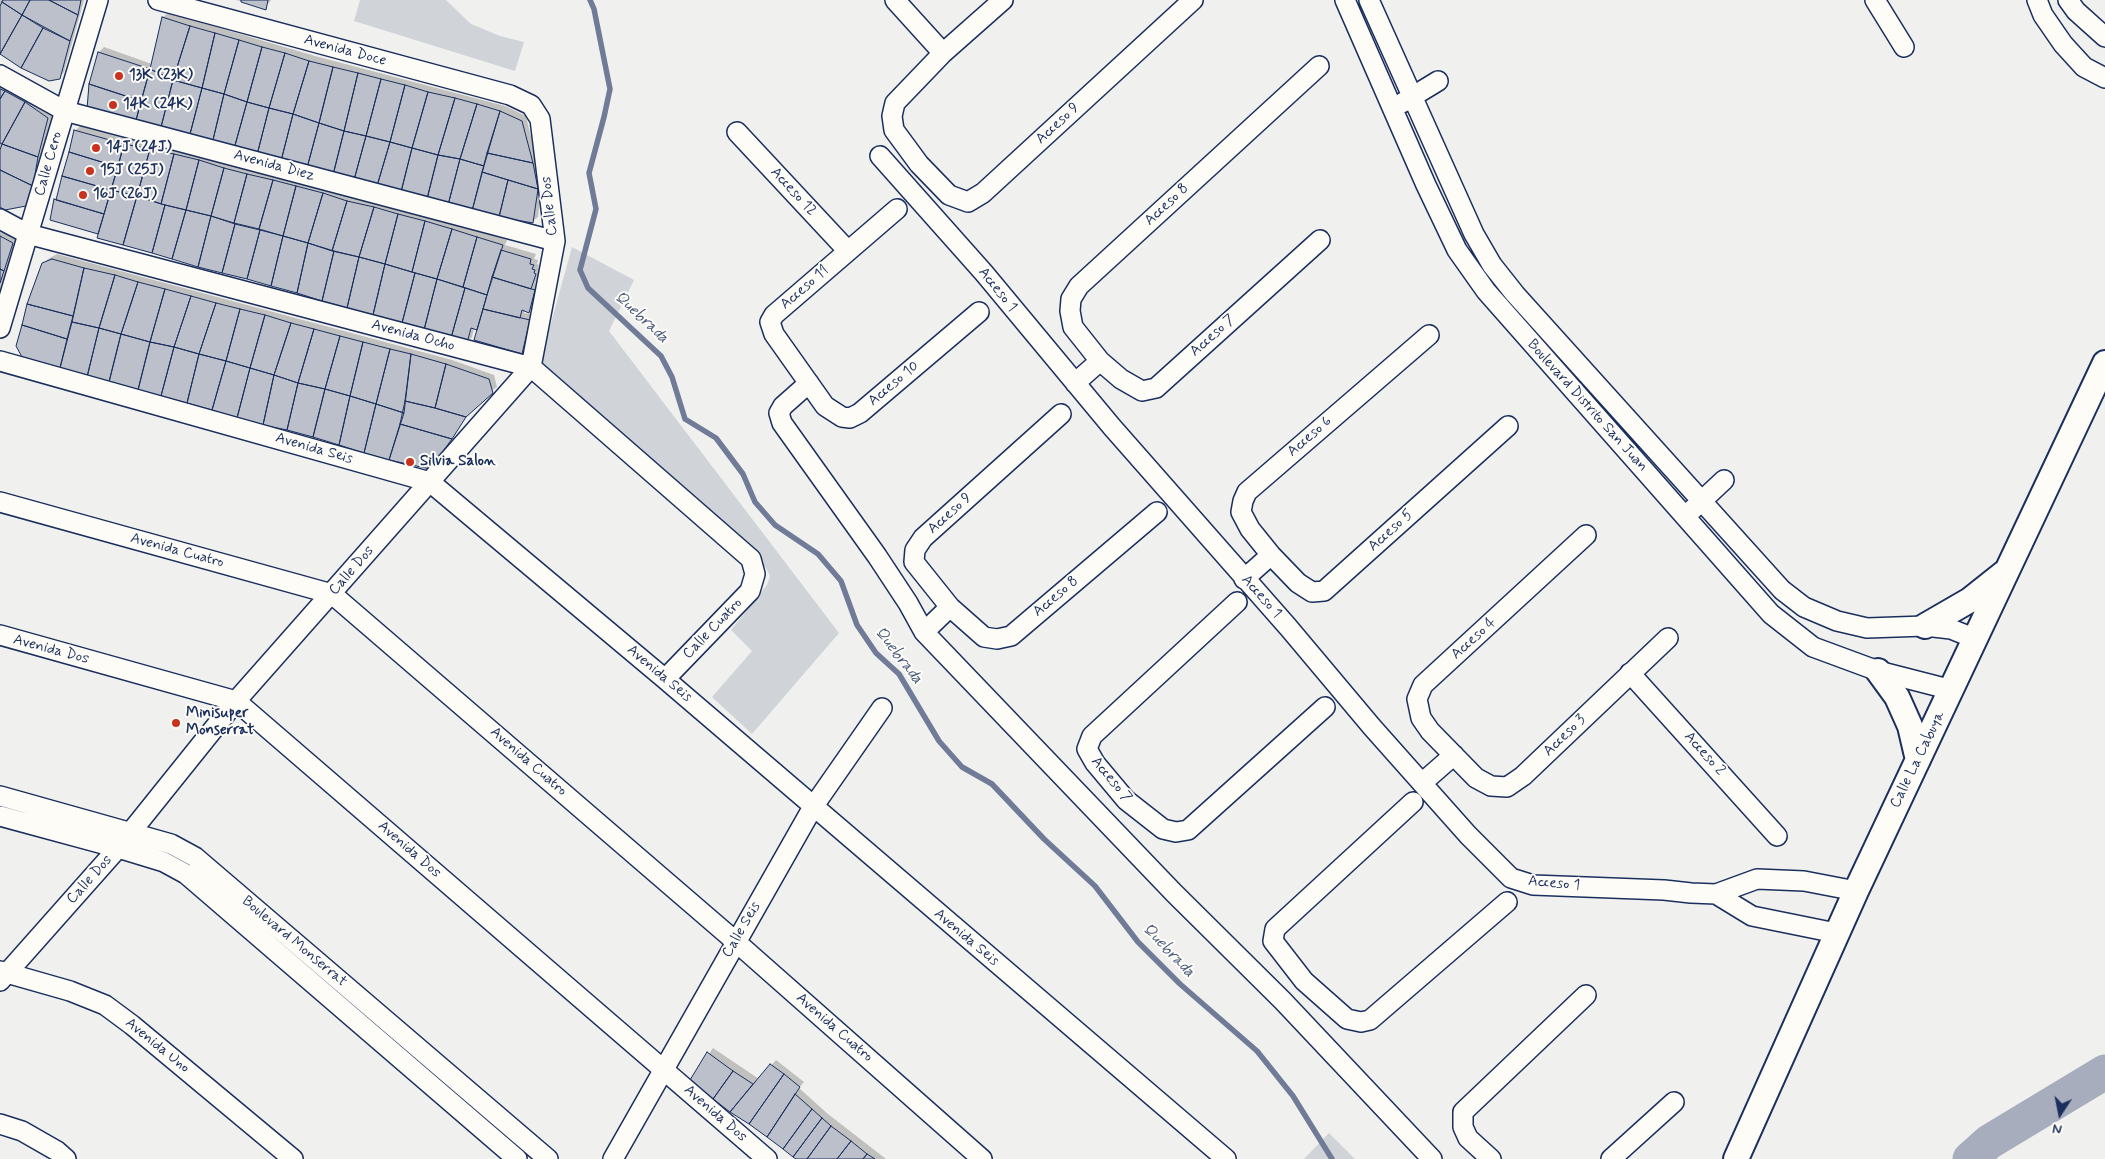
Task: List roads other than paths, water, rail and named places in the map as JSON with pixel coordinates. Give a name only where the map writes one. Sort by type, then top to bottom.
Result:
[{"type":"street","name":"Calle Cero","points":[[0,328],[98,0]]},
{"type":"street","name":"Avenida Doce","points":[[158,0],[510,96],[531,105]]},
{"type":"street","points":[[895,0],[943,53]]},
{"type":"street","points":[[901,181],[919,164],[894,130],[892,116],[895,103],[943,53],[1003,0]]},
{"type":"street","name":"Acceso 9","points":[[919,164],[949,195],[968,202],[984,193],[1193,0]]},
{"type":"street","name":"Boulevard Distrito San Juan","points":[[1345,0],[1426,185],[1457,250],[1486,291],[1771,614],[1813,647],[1878,671],[1952,690]]},
{"type":"street","name":"Boulevard Distrito San Juan","points":[[1369,0],[1474,234],[1492,265],[1515,294],[1782,590],[1804,607],[1837,621],[1867,628],[1925,626],[1951,629],[1976,639]]},
{"type":"street","points":[[1875,0],[1904,47]]},
{"type":"street","points":[[2037,0],[2043,15],[2063,44],[2084,67],[2105,78]]},
{"type":"street","points":[[2068,0],[2076,11],[2105,36]]},
{"type":"street","name":"Acceso 8","points":[[1100,361],[1073,327],[1070,310],[1071,299],[1079,286],[1319,66]]},
{"type":"street","name":"Avenida Diez","points":[[0,74],[64,111],[555,241]]},
{"type":"street","points":[[1392,108],[1438,81]]},
{"type":"street","name":"Calle Dos","points":[[2,975],[118,848],[236,701],[531,367],[555,241],[540,119],[531,105]]},
{"type":"street","name":"Acceso 12","points":[[737,132],[848,251]]},
{"type":"street","name":"Acceso 1","points":[[880,156],[984,273],[1075,383],[1422,783],[1468,835],[1511,878],[1533,885],[1716,894],[1757,879],[1804,882],[1856,891]]},
{"type":"street","name":"Acceso 11","points":[[809,383],[774,334],[770,322],[774,315],[897,209]]},
{"type":"street","name":"Avenida Ocho","points":[[0,219],[28,234],[531,367],[752,559],[755,574]]},
{"type":"street","name":"Acceso 7","points":[[1100,361],[1133,387],[1142,391],[1156,388],[1320,240]]},
{"type":"street","name":"Acceso 10","points":[[809,383],[825,406],[842,417],[850,418],[860,413],[979,312]]},
{"type":"street","name":"Acceso 6","points":[[1271,555],[1250,529],[1241,512],[1246,492],[1429,335]]},
{"type":"street","name":"Avenida Seis","points":[[0,361],[430,482],[665,679],[1226,1159]]},
{"type":"street","points":[[1075,383],[1100,361]]},
{"type":"street","name":"Calle La Cabuya","points":[[1736,1159],[1836,933],[2105,363]]},
{"type":"street","points":[[809,383],[783,406],[779,412],[782,423],[877,556],[908,603],[924,632],[1104,820],[1283,1001],[1432,1159]]},
{"type":"street","name":"Acceso 9","points":[[950,607],[914,562],[915,550],[923,538],[1061,414]]},
{"type":"street","name":"Acceso 5","points":[[1271,555],[1298,583],[1312,592],[1324,591],[1508,426]]},
{"type":"street","points":[[1685,516],[1724,480]]},
{"type":"street","name":"Avenida Cuatro","points":[[0,502],[332,594],[735,941],[982,1159]]},
{"type":"street","name":"Acceso 8","points":[[950,607],[984,637],[997,639],[1011,636],[1156,512]]},
{"type":"street","name":"Acceso 4","points":[[1454,755],[1430,731],[1421,718],[1418,700],[1423,685],[1586,535]]},
{"type":"street","points":[[1244,578],[1271,555]]},
{"type":"street","points":[[1925,626],[1970,600],[2008,570]]},
{"type":"street","name":"Calle Cuatro","points":[[665,679],[750,591],[755,574]]},
{"type":"street","name":"Acceso 7","points":[[1236,602],[1092,736],[1087,749],[1094,763],[1126,800],[1163,828],[1176,832],[1188,830],[1325,707]]},
{"type":"street","points":[[924,632],[950,607]]},
{"type":"street","name":"Avenida Dos","points":[[0,636],[236,701],[767,1159]]},
{"type":"street","name":"Acceso 3","points":[[1454,755],[1476,778],[1491,786],[1507,787],[1523,776],[1668,638]]},
{"type":"street","points":[[1878,671],[1897,697],[1907,718],[1918,760]]},
{"type":"street","name":"Acceso 2","points":[[1630,673],[1778,836]]},
{"type":"street","name":"Calle Seis","points":[[613,1159],[735,941],[813,807],[882,708]]},
{"type":"street","points":[[1422,783],[1454,755]]},
{"type":"street","name":"Boulevard Monserrat","points":[[0,796],[171,844],[195,857],[548,1159]]},
{"type":"street","points":[[1104,820],[1126,800]]},
{"type":"street","points":[[1413,802],[1275,928],[1273,941],[1304,981],[1347,1019],[1361,1022],[1370,1020],[1507,902]]},
{"type":"street","name":"Boulevard Monserrat","points":[[0,816],[164,862],[186,874],[516,1159]]},
{"type":"street","name":"Acceso 1","points":[[1716,894],[1752,916],[1836,933]]},
{"type":"street","name":"Avenida Uno","points":[[2,975],[70,991],[105,1005],[132,1025],[293,1159]]},
{"type":"street","points":[[1283,1001],[1304,981]]},
{"type":"street","points":[[1491,1159],[1468,1138],[1462,1127],[1463,1112],[1586,995]]},
{"type":"street","points":[[1611,1159],[1674,1102]]},
{"type":"street","points":[[0,1124],[22,1131],[57,1151],[66,1159]]},
{"type":"waterway","name":"Quebrada","points":[[590,0],[594,9],[610,89],[589,173],[596,209],[580,270],[588,288],[661,356],[672,377],[685,419],[716,438],[743,474],[755,502],[775,525],[818,554],[841,581],[857,625],[876,653],[899,674],[939,741],[962,767],[992,784],[1044,839],[1095,886],[1138,942],[1180,984],[1257,1051],[1293,1096],[1332,1159]]},
{"type":"waterway","points":[[1970,1159],[1989,1142],[2105,1072]]},
{"type":"place","name":"13K (23K)","points":[[119,76]]},
{"type":"place","name":"14K (24K)","points":[[113,105]]},
{"type":"place","name":"14J (24J)","points":[[96,148]]},
{"type":"place","name":"15J (25J)","points":[[90,171]]},
{"type":"place","name":"16J (26J)","points":[[83,195]]},
{"type":"place","name":"Silvia Salon","points":[[410,462]]},
{"type":"place","name":"Minisuper Monserrat","points":[[176,723]]}]
